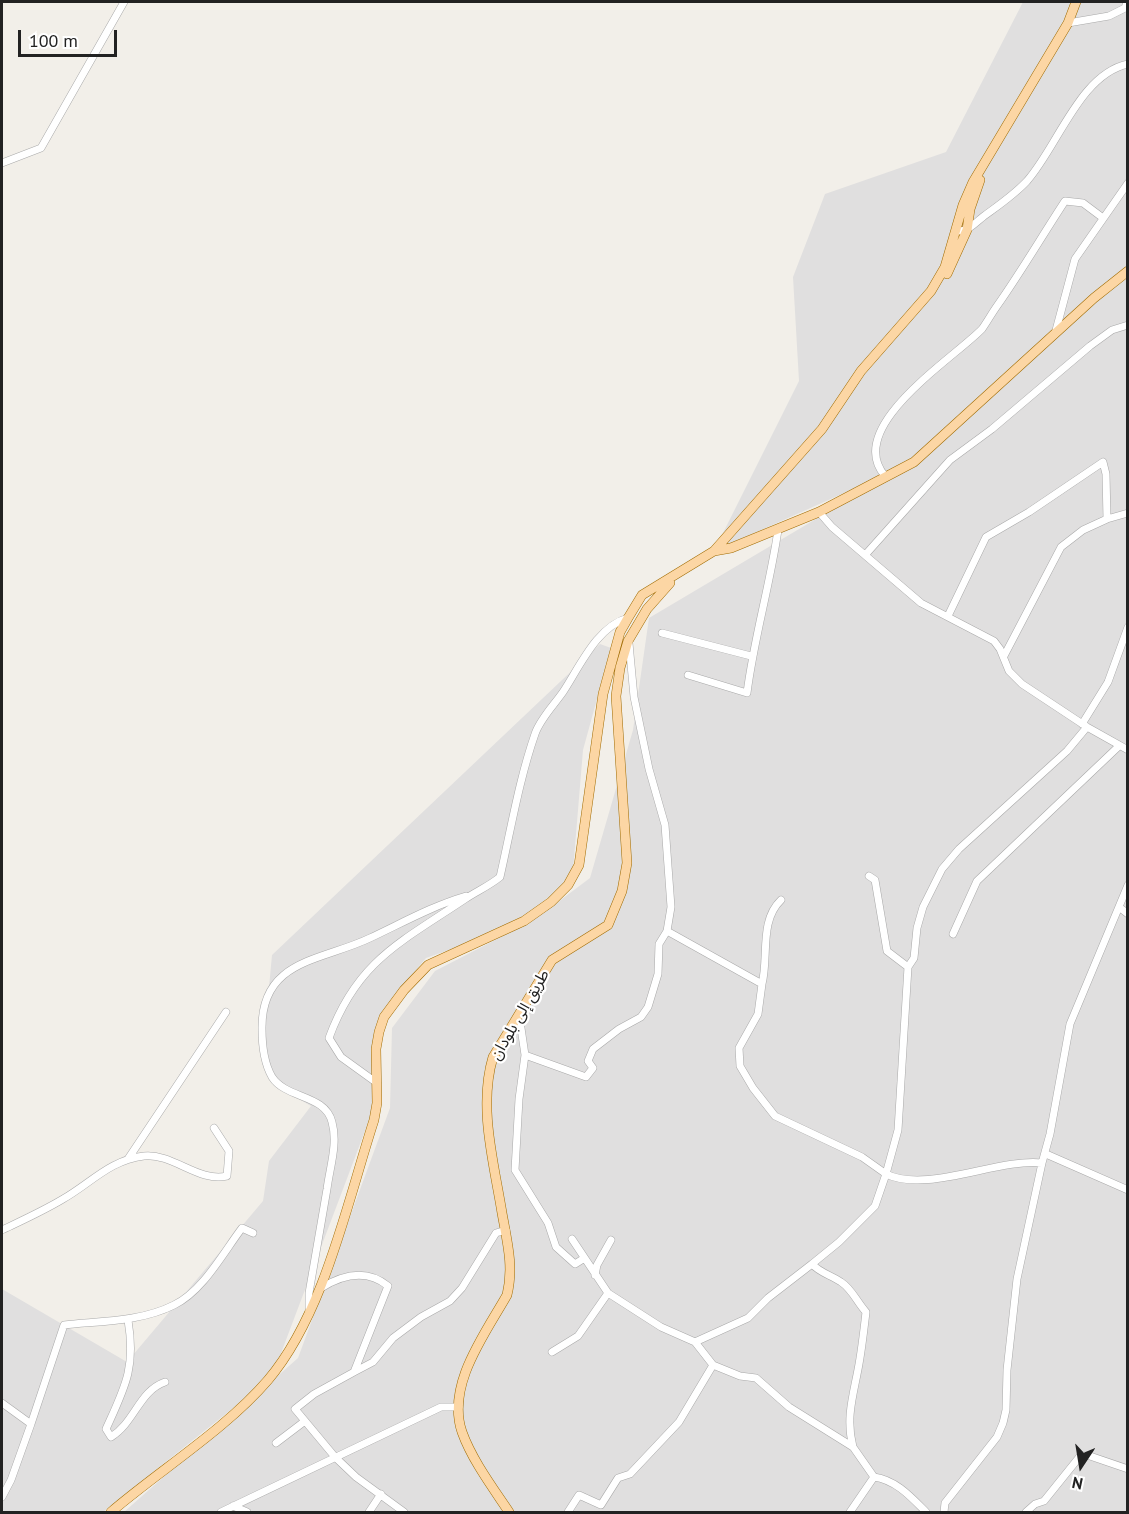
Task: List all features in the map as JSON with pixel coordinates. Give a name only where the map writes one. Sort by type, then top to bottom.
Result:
[{"type":"main road","points":[[884,345],[927,306],[937,293],[967,230],[978,185],[994,147],[1068,22],[1076,2]]},
{"type":"main road","points":[[111,1512],[149,1479],[195,1447],[267,1381],[309,1313],[321,1288],[374,1120],[377,1083],[376,1049],[384,1017],[404,990],[428,965],[524,921],[551,902],[568,885],[579,865],[603,694],[620,632],[642,595],[674,578],[714,551],[822,429],[861,370],[931,291],[945,267],[957,231],[969,219]]},
{"type":"main road","points":[[714,551],[731,548],[819,512],[914,462],[1128,271]]},
{"type":"main road","name":"طريق إلى بلودان","points":[[509,1512],[462,1433],[459,1407],[463,1380],[507,1295],[511,1265],[486,1097],[488,1074],[493,1057],[552,960],[608,925],[622,891],[627,863],[616,696],[628,641],[647,609],[674,578]]},
{"type":"street","points":[[2,163],[41,148],[124,2]]},
{"type":"street","points":[[1068,22],[1109,16],[1125,8],[1127,2]]},
{"type":"street","points":[[969,219],[1006,201],[1027,180],[1074,110],[1102,74],[1128,64]]},
{"type":"street","points":[[1055,334],[1075,259],[1128,183]]},
{"type":"street","points":[[885,476],[877,467],[874,453],[889,417],[944,360],[982,328],[1065,201],[1083,203],[1103,218]]},
{"type":"street","points":[[957,231],[967,230]]},
{"type":"street","points":[[867,554],[950,460],[992,429],[1090,346],[1112,330],[1128,325]]},
{"type":"street","points":[[948,616],[986,537],[1029,512],[1102,462],[1106,474],[1107,519]]},
{"type":"street","points":[[819,512],[832,527],[867,554],[921,603],[994,641],[1004,656],[1009,671],[1022,684],[1085,726],[1128,750]]},
{"type":"street","points":[[1004,656],[1061,547],[1083,530],[1107,519],[1128,513]]},
{"type":"street","points":[[688,675],[747,693],[751,656],[766,598],[777,530]]},
{"type":"street","points":[[309,1313],[309,1293],[336,1140],[331,1115],[324,1107],[273,1079],[266,1063],[262,1040],[262,1018],[266,996],[275,983],[298,964],[354,946],[445,902],[488,887],[500,877],[536,732],[567,686],[581,659],[593,644],[622,620],[628,618]]},
{"type":"street","points":[[695,1342],[748,1318],[781,1286],[839,1242],[875,1206],[898,1130],[908,967],[914,958],[917,928],[923,907],[942,869],[959,849],[1067,751],[1085,726],[1108,682],[1128,627]]},
{"type":"street","points":[[662,633],[751,656]]},
{"type":"street","points":[[525,1055],[586,1077],[593,1068],[588,1061],[593,1049],[619,1029],[641,1017],[648,1007],[657,974],[658,944],[667,931],[671,907],[668,848],[634,697],[628,641]]},
{"type":"street","points":[[953,934],[977,881],[1119,746]]},
{"type":"street","points":[[869,876],[875,880],[887,951],[908,967]]},
{"type":"street","points":[[944,1512],[945,1503],[997,1437],[1003,1423],[1017,1279],[1042,1163],[1046,1154],[1070,1024],[1128,885]]},
{"type":"street","points":[[377,1083],[341,1057],[329,1038],[340,1009],[356,983],[377,959],[473,894]]},
{"type":"street","points":[[781,900],[774,907],[768,922],[758,1014],[739,1048],[740,1065],[753,1088],[775,1116],[862,1157],[895,1178],[942,1177],[1023,1161],[1042,1163]]},
{"type":"street","points":[[1119,907],[1128,914]]},
{"type":"street","points":[[667,931],[762,984]]},
{"type":"street","points":[[128,1159],[226,1012]]},
{"type":"street","points":[[517,1018],[525,1055],[519,1099],[515,1170],[548,1223],[556,1247],[575,1264],[583,1259]]},
{"type":"street","points":[[2,1230],[66,1198],[108,1167],[128,1159],[147,1156],[177,1162],[214,1179],[227,1176],[229,1151],[214,1128]]},
{"type":"street","points":[[1046,1154],[1128,1190]]},
{"type":"street","points":[[2,1497],[12,1480],[64,1325],[128,1320],[175,1305],[198,1285],[242,1228],[253,1233]]},
{"type":"street","points":[[405,1512],[335,1457],[295,1409],[314,1394],[373,1362],[393,1338],[421,1317],[450,1301],[462,1288],[496,1233],[506,1230]]},
{"type":"street","points":[[572,1239],[583,1259],[608,1293],[661,1327],[695,1342],[713,1365],[741,1376],[756,1378],[789,1407],[853,1447]]},
{"type":"street","points":[[595,1275],[597,1265],[611,1240]]},
{"type":"street","points":[[812,1264],[818,1271],[840,1281],[850,1289],[866,1312],[848,1428],[853,1447],[874,1478]]},
{"type":"street","points":[[321,1288],[347,1274],[367,1276],[388,1286],[354,1372]]},
{"type":"street","points":[[552,1352],[578,1336],[608,1293]]},
{"type":"street","points":[[128,1320],[133,1350],[119,1404],[106,1429],[111,1437],[125,1428],[149,1388],[165,1382]]},
{"type":"street","points":[[568,1512],[579,1496],[601,1505],[618,1478],[630,1474],[673,1428],[713,1365]]},
{"type":"street","points":[[2,1403],[31,1424]]},
{"type":"street","points":[[221,1512],[441,1407],[459,1407]]},
{"type":"street","points":[[276,1443],[305,1420]]},
{"type":"street","points":[[1026,1512],[1035,1504],[1044,1501],[1080,1455],[1087,1455],[1128,1469]]},
{"type":"street","points":[[850,1512],[874,1478]]},
{"type":"street","points":[[874,1478],[887,1479],[910,1496],[926,1512]]},
{"type":"street","points":[[369,1512],[381,1494]]},
{"type":"street","points":[[233,1506],[247,1512]]},
{"type":"shaded area","points":[[1023,2],[1127,2],[1127,267],[949,431],[1127,275],[1127,1512],[124,1512],[298,1358],[390,1108],[392,1028],[435,971],[530,922],[426,958],[382,1011],[371,1115],[272,1377],[103,1512],[2,1512],[2,1289],[127,1362],[263,1201],[269,1161],[311,1106],[272,1083],[262,1063],[272,955],[600,644],[611,648],[583,750],[573,870],[554,905],[590,878],[633,730],[649,618],[907,465],[714,551],[799,381],[793,277],[825,194],[946,152]]}]
